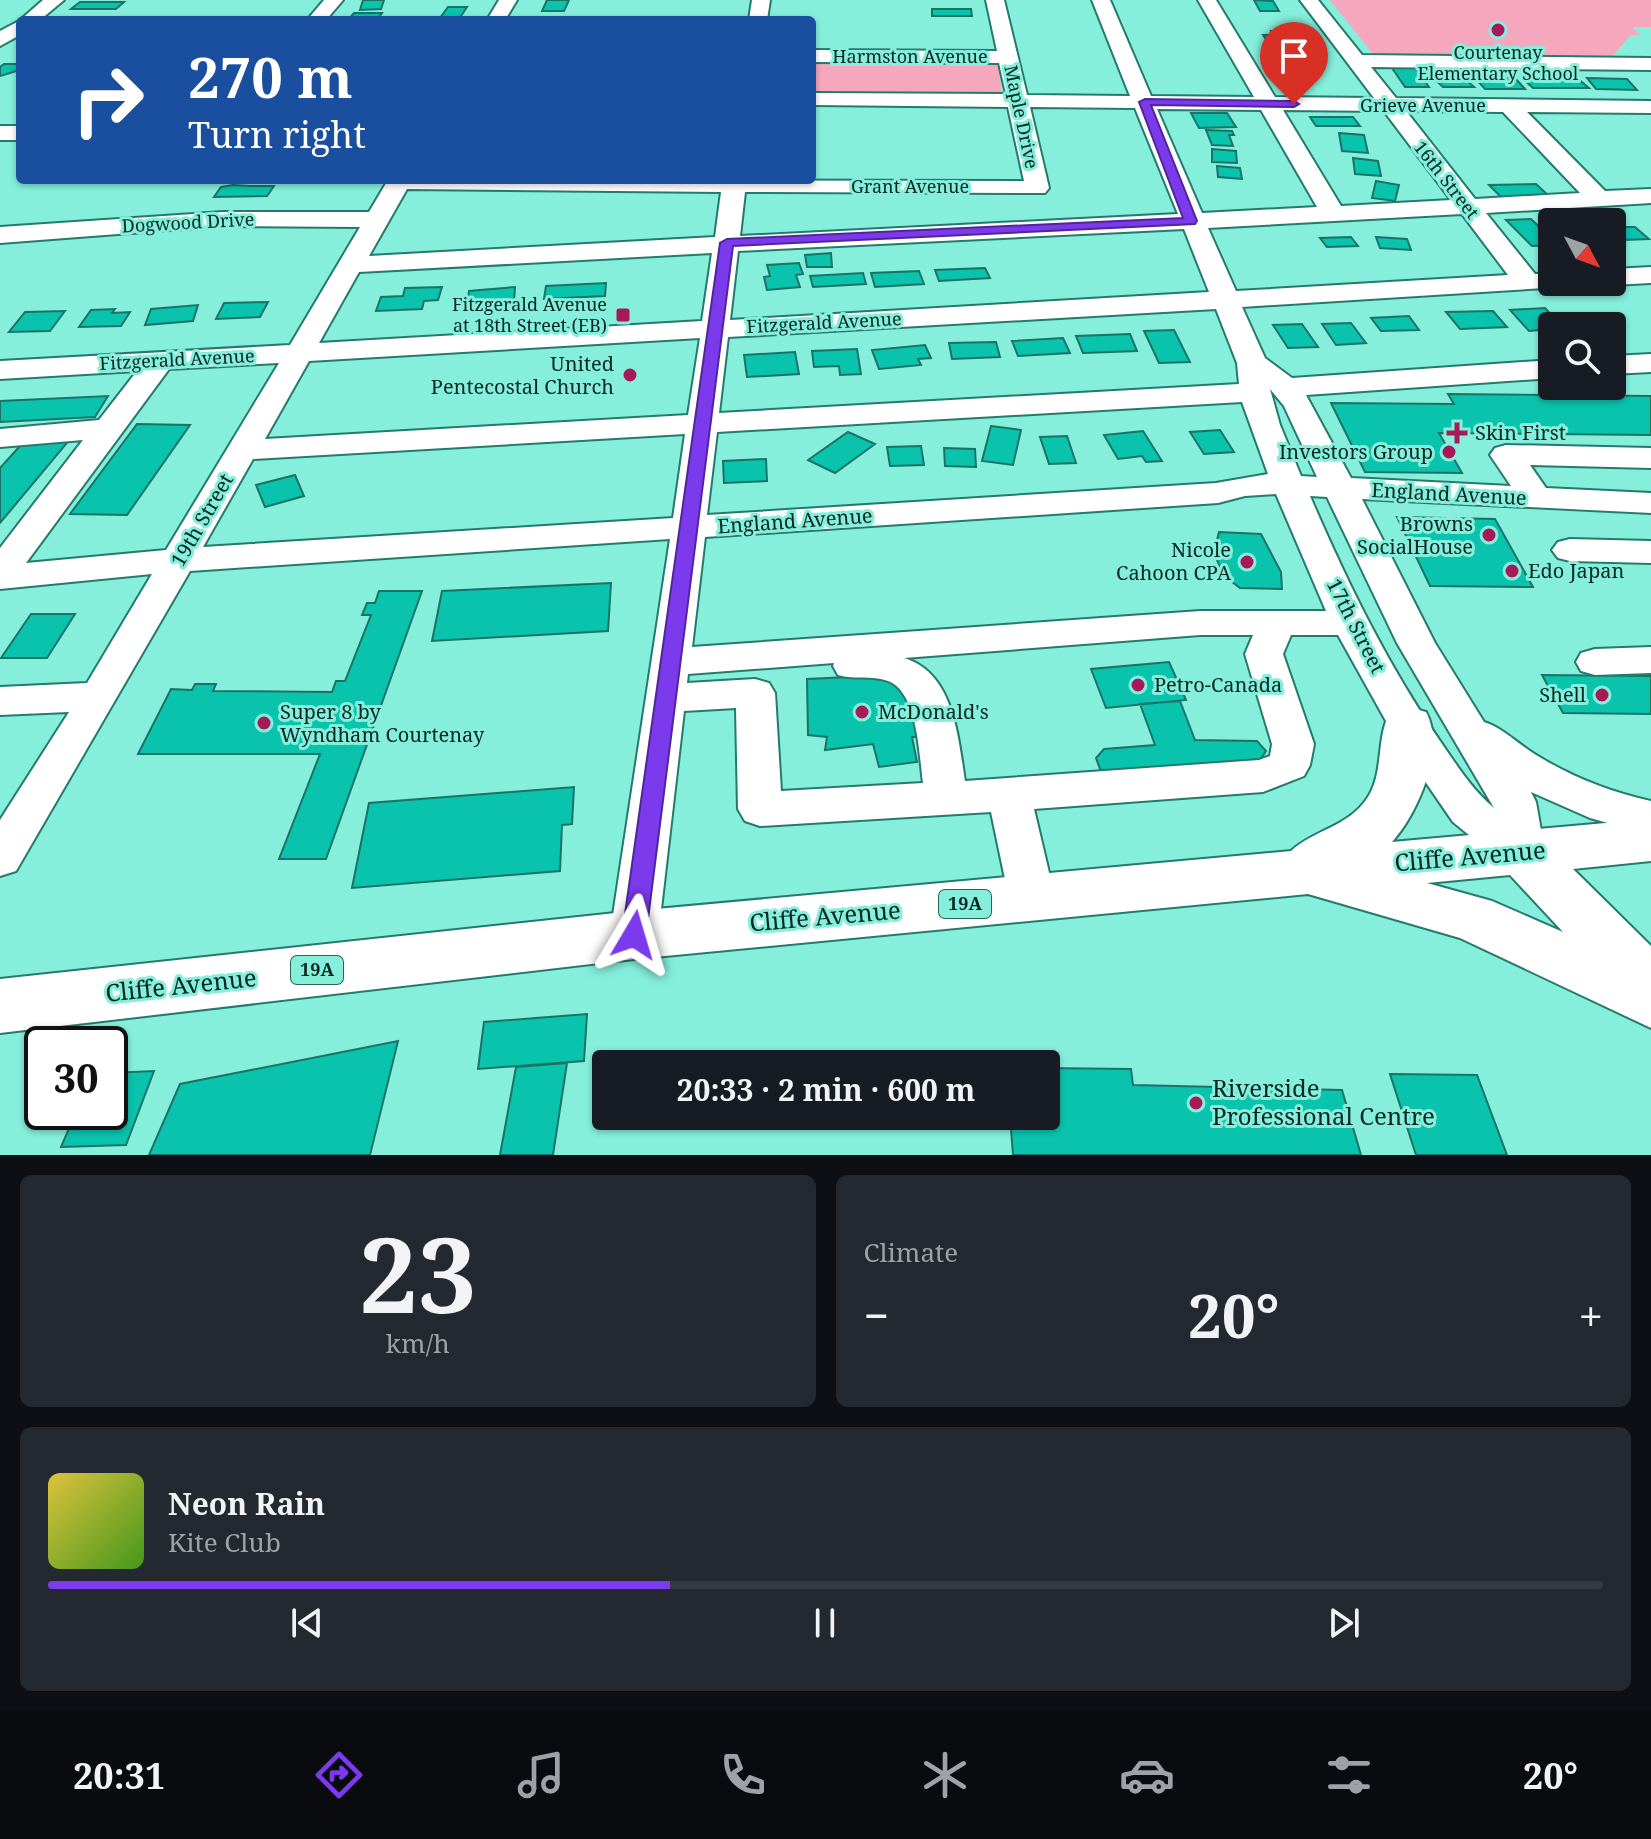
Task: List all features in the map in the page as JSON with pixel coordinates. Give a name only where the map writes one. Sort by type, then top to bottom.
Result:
[{"type":"main road","points":[[1295,872],[1352,846],[1382,821],[1397,796],[1405,765],[1408,725]]},
{"type":"main road","name":"Cliffe Avenue","points":[[0,1006],[634,935],[1651,840]]},
{"type":"main road","name":"17th Street","points":[[1523,853],[1651,985]]},
{"type":"main road","points":[[1295,872],[1472,918],[1651,1002]]},
{"type":"street","points":[[33,16],[55,0]]},
{"type":"street","points":[[320,16],[334,0]]},
{"type":"street","name":"Maple Drive","points":[[995,0],[1037,188]]},
{"type":"street","name":"17th Street","points":[[1101,0],[1226,301],[1289,485],[1352,623],[1408,725],[1464,806],[1523,853]]},
{"type":"street","points":[[1207,0],[1333,213]]},
{"type":"street","name":"16th Street","points":[[1309,0],[1469,209],[1538,280]]},
{"type":"street","points":[[1356,61],[1627,54],[1651,64]]},
{"type":"street","name":"Harmston Avenue","points":[[816,56],[1008,57]]},
{"type":"street","name":"Grieve Avenue","points":[[816,99],[1509,106],[1646,112]]},
{"type":"street","points":[[1509,106],[1599,199]]},
{"type":"street","name":"19th Street","points":[[0,858],[180,560],[241,450],[398,184]]},
{"type":"street","points":[[634,935],[734,184]]},
{"type":"street","name":"Grant Avenue","points":[[795,184],[1037,188]]},
{"type":"street","points":[[349,265],[727,243],[1469,209],[1651,196]]},
{"type":"street","name":"Dogwood Drive","points":[[0,235],[223,219],[376,220]]},
{"type":"street","points":[[1626,276],[1651,275]]},
{"type":"street","name":"Fitzgerald Avenue","points":[[0,370],[1538,281]]},
{"type":"street","points":[[0,575],[160,361]]},
{"type":"street","points":[[1626,364],[1651,363]]},
{"type":"street","points":[[241,450],[702,423],[1252,377],[1286,387],[1538,370]]},
{"type":"street","points":[[1286,387],[1341,488],[1416,643],[1459,717],[1515,802],[1523,853]]},
{"type":"street","points":[[0,438],[108,429]]},
{"type":"street","points":[[1537,499],[1506,455],[1639,458],[1651,491]]},
{"type":"street","name":"England Avenue","points":[[0,575],[180,560],[1218,493],[1243,486],[1289,485],[1651,503]]},
{"type":"street","name":"England Avenue","points":[[1218,493],[1262,504],[1304,522]]},
{"type":"street","points":[[1570,550],[1651,552]]},
{"type":"street","points":[[947,799],[929,707],[918,683],[902,671],[879,664],[781,671],[764,680],[755,693],[760,809],[947,799],[1009,795],[1263,776],[1289,765],[1293,744],[1264,654],[1278,622]]},
{"type":"street","points":[[668,680],[1200,623],[1352,623]]},
{"type":"street","points":[[1595,662],[1651,660]]},
{"type":"street","points":[[668,680],[755,693]]},
{"type":"street","points":[[0,701],[99,696]]},
{"type":"street","points":[[1459,717],[1499,751],[1552,783],[1610,808],[1651,818]]},
{"type":"street","points":[[1009,795],[1032,898]]},
{"type":"shaded area","name":"Courtenay Elementary School","points":[[1330,0],[1651,0],[1651,27],[1632,27],[1640,35],[1631,35],[1610,59],[1498,58],[1490,50],[1457,50],[1464,58],[1376,58]]},
{"type":"shaded area","points":[[816,58],[998,58],[1002,97],[816,97]]},
{"type":"building","points":[[363,0],[384,0],[381,9],[360,10]]},
{"type":"building","points":[[547,0],[569,0],[564,11],[542,11]]},
{"type":"building","points":[[1254,0],[1273,1],[1279,11],[1260,11]]},
{"type":"building","points":[[80,2],[124,2],[116,9],[71,9]]},
{"type":"building","points":[[448,7],[467,7],[461,16],[441,16]]},
{"type":"building","points":[[932,9],[971,9],[972,16],[932,16]]},
{"type":"building","points":[[354,13],[382,13],[380,16],[351,16]]},
{"type":"building","points":[[1271,31],[1294,31],[1301,41],[1267,41],[1263,35],[1273,35]]},
{"type":"building","points":[[1280,48],[1308,48],[1317,59],[1288,59]]},
{"type":"building","points":[[16,64],[16,71],[0,76],[0,67]]},
{"type":"building","points":[[1392,68],[1415,68],[1429,87],[1405,87]]},
{"type":"building","points":[[1461,75],[1474,87],[1443,87],[1431,76]]},
{"type":"building","points":[[1475,78],[1515,78],[1525,89],[1485,89]]},
{"type":"building","points":[[1522,78],[1577,78],[1589,88],[1533,88]]},
{"type":"building","points":[[1587,78],[1627,79],[1637,90],[1596,89]]},
{"type":"building","points":[[1191,113],[1227,113],[1236,127],[1199,128]]},
{"type":"building","points":[[1310,117],[1353,117],[1360,126],[1316,126]]},
{"type":"building","points":[[1206,130],[1232,131],[1234,135],[1229,135],[1233,146],[1212,145]]},
{"type":"building","points":[[1339,133],[1364,135],[1368,153],[1342,151]]},
{"type":"building","points":[[1212,149],[1236,151],[1237,163],[1212,162]]},
{"type":"building","points":[[1353,158],[1378,161],[1381,176],[1355,174]]},
{"type":"building","points":[[1217,166],[1240,168],[1242,179],[1218,177]]},
{"type":"building","points":[[1376,181],[1399,185],[1395,201],[1372,198]]},
{"type":"building","points":[[1536,184],[1549,196],[1501,197],[1489,185]]},
{"type":"building","points":[[274,186],[267,196],[214,197],[221,187]]},
{"type":"building","points":[[1531,219],[1538,226],[1538,246],[1532,246],[1506,220]]},
{"type":"building","points":[[1626,227],[1635,227],[1649,239],[1626,240]]},
{"type":"building","points":[[1351,237],[1358,246],[1327,247],[1320,238]]},
{"type":"building","points":[[1376,237],[1407,239],[1411,250],[1380,248]]},
{"type":"building","points":[[831,253],[832,267],[807,267],[805,255]]},
{"type":"building","points":[[799,263],[803,274],[796,275],[800,287],[767,290],[764,277],[770,276],[767,265]]},
{"type":"building","points":[[985,268],[990,278],[939,281],[935,270]]},
{"type":"building","points":[[919,271],[924,284],[875,287],[871,273]]},
{"type":"building","points":[[863,273],[866,284],[813,287],[810,276]]},
{"type":"building","points":[[606,283],[605,296],[544,299],[546,286]]},
{"type":"building","points":[[442,287],[438,300],[424,301],[422,309],[376,311],[381,297],[403,296],[405,288]]},
{"type":"building","points":[[515,287],[514,302],[467,305],[469,291]]},
{"type":"building","points":[[268,302],[260,317],[216,319],[224,303]]},
{"type":"building","points":[[198,305],[193,321],[145,325],[151,309]]},
{"type":"building","points":[[1545,308],[1549,312],[1538,312],[1538,330],[1529,331],[1510,310]]},
{"type":"building","points":[[115,309],[112,313],[130,312],[121,326],[79,327],[91,310]]},
{"type":"building","points":[[65,311],[50,331],[9,332],[25,312]]},
{"type":"building","points":[[1493,311],[1507,327],[1460,329],[1446,312]]},
{"type":"building","points":[[1409,316],[1419,330],[1381,331],[1371,318]]},
{"type":"building","points":[[1351,323],[1366,343],[1336,345],[1322,324]]},
{"type":"building","points":[[1302,324],[1318,347],[1288,348],[1273,325]]},
{"type":"building","points":[[1174,330],[1190,362],[1159,363],[1144,331]]},
{"type":"building","points":[[1130,334],[1137,351],[1083,353],[1076,336]]},
{"type":"building","points":[[1063,338],[1070,353],[1018,356],[1012,341]]},
{"type":"building","points":[[996,342],[1000,357],[952,359],[949,343]]},
{"type":"building","points":[[925,345],[931,358],[918,359],[921,365],[879,369],[872,350]]},
{"type":"building","points":[[857,349],[861,374],[840,375],[839,366],[814,367],[812,351]]},
{"type":"building","points":[[795,352],[799,374],[747,377],[744,355]]},
{"type":"building","points":[[1448,394],[1538,395],[1538,400],[1626,400],[1626,396],[1651,396],[1651,435],[1439,433],[1462,473],[1365,472],[1331,403],[1454,404]]},
{"type":"building","points":[[108,396],[95,417],[0,422],[0,401]]},
{"type":"building","points":[[137,424],[190,425],[127,515],[70,514]]},
{"type":"building","points":[[991,426],[1021,430],[1013,465],[982,461]]},
{"type":"building","points":[[1220,430],[1234,452],[1204,454],[1190,432]]},
{"type":"building","points":[[1143,431],[1162,461],[1146,462],[1142,456],[1118,459],[1104,435]]},
{"type":"building","points":[[848,432],[875,444],[835,473],[808,460]]},
{"type":"building","points":[[1067,436],[1076,463],[1049,464],[1040,437]]},
{"type":"building","points":[[28,437],[71,438],[0,523],[0,468]]},
{"type":"building","points":[[921,446],[924,465],[890,466],[887,447]]},
{"type":"building","points":[[944,448],[975,449],[976,467],[945,466]]},
{"type":"building","points":[[766,459],[767,481],[724,483],[723,461]]},
{"type":"building","points":[[295,475],[304,496],[265,507],[256,485]]},
{"type":"building","points":[[1397,517],[1495,519],[1533,587],[1430,586]]},
{"type":"building","name":"Nicole Cahoon CPA","points":[[1219,532],[1261,534],[1281,572],[1282,589],[1240,588],[1223,575],[1214,552]]},
{"type":"building","points":[[611,583],[608,631],[432,641],[442,591]]},
{"type":"building","name":"Super 8 by Wyndham Courtenay","points":[[379,591],[422,591],[326,859],[279,859],[320,754],[138,754],[171,689],[192,690],[195,684],[216,684],[213,691],[332,692],[336,681],[345,681],[371,615],[362,615],[367,603],[375,603]]},
{"type":"building","points":[[31,614],[75,614],[47,658],[1,658]]},
{"type":"building","name":"Petro-Canada","points":[[1169,662],[1186,700],[1106,708],[1091,669]]},
{"type":"building","name":"McDonald's","points":[[892,675],[912,688],[922,737],[912,737],[917,762],[879,767],[873,744],[825,750],[827,737],[808,735],[807,679]]},
{"type":"building","name":"Shell","points":[[1542,675],[1651,676],[1651,714],[1563,713]]},
{"type":"building","points":[[1180,701],[1195,740],[1257,741],[1266,751],[1258,763],[1115,775],[1100,769],[1096,758],[1104,749],[1155,745],[1140,704]]},
{"type":"building","points":[[574,787],[572,824],[562,825],[560,871],[352,888],[369,803]]},
{"type":"building","points":[[587,1014],[584,1061],[478,1069],[484,1022]]},
{"type":"building","points":[[398,1041],[370,1155],[149,1155],[180,1084]]},
{"type":"building","points":[[567,1063],[553,1155],[500,1155],[516,1067]]},
{"type":"building","name":"Riverside Professional Centre","points":[[1060,1068],[1131,1069],[1133,1085],[1342,1090],[1361,1155],[1013,1155],[1011,1130],[1060,1130]]},
{"type":"building","points":[[154,1071],[126,1145],[61,1147],[68,1130],[128,1130],[128,1072]]},
{"type":"building","points":[[1390,1074],[1477,1075],[1507,1155],[1416,1155]]},
{"type":"place","name":"Courtenay Elementary School","points":[[1498,30]]},
{"type":"place","name":"Fitzgerald Avenue at 18th Street (EB)","points":[[623,315]]},
{"type":"place","name":"United Pentecostal Church","points":[[630,375]]},
{"type":"place","name":"Skin First","points":[[1457,433]]},
{"type":"place","name":"Investors Group","points":[[1449,452]]},
{"type":"place","name":"Browns SocialHouse","points":[[1489,535]]},
{"type":"place","name":"Nicole Cahoon CPA","points":[[1247,562]]},
{"type":"place","name":"Edo Japan","points":[[1512,571]]},
{"type":"place","name":"Petro-Canada","points":[[1138,685]]},
{"type":"place","name":"Shell","points":[[1602,695]]},
{"type":"place","name":"McDonald's","points":[[862,712]]},
{"type":"place","name":"Super 8 by Wyndham Courtenay","points":[[264,723]]},
{"type":"place","name":"Riverside Professional Centre","points":[[1196,1103]]},
{"type":"route","points":[[634,935],[727,243],[1191,221],[1145,102],[1294,104]]}]
